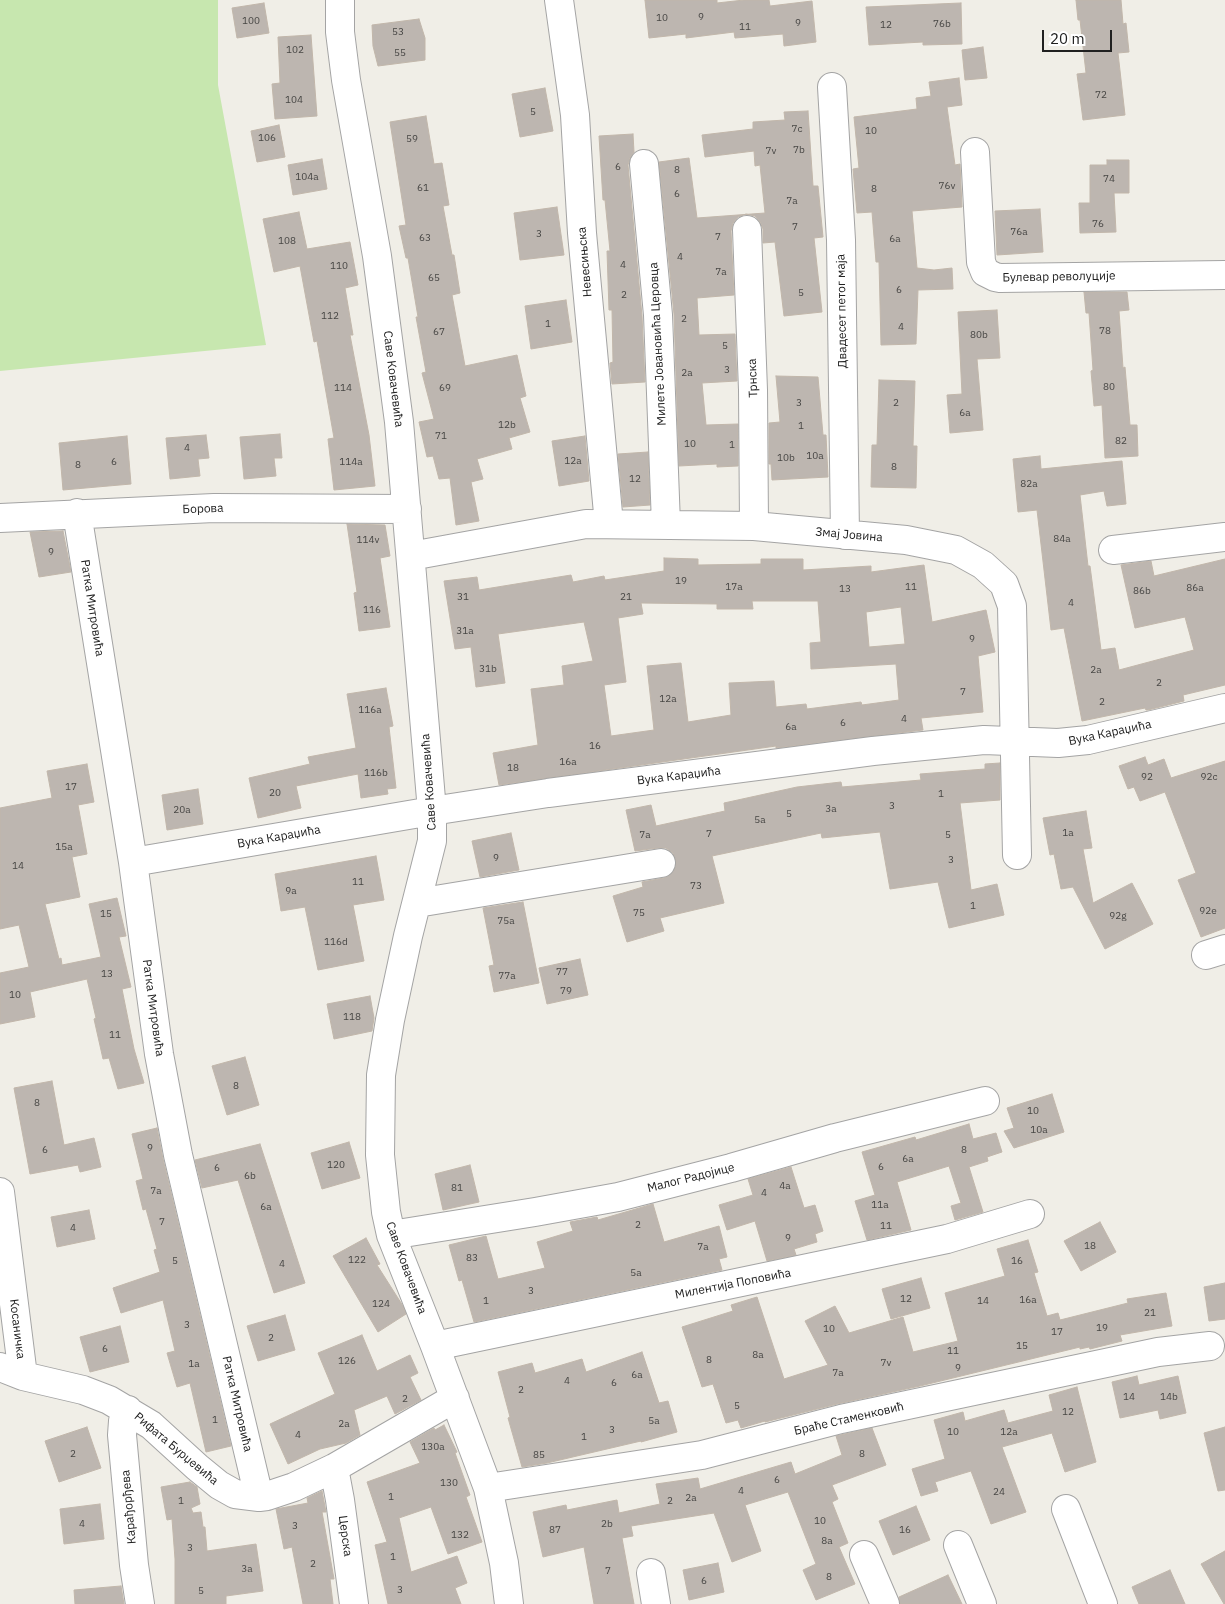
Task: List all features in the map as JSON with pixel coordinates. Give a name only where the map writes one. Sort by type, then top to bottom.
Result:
[{"type":"street","name":"Саве Ковачевића","points":[[340,0],[340,32],[346,80],[377,256],[399,422],[432,811],[432,841],[418,903],[408,936],[381,1075],[380,1155],[386,1212],[392,1235],[436,1346],[488,1488],[504,1564],[509,1604]]},
{"type":"street","name":"Невесињска","points":[[559,0],[574,116],[582,233],[609,524]]},
{"type":"street","name":"Двадесет петог маја","points":[[832,87],[841,240],[845,535]]},
{"type":"street","name":"Булевар револуције","points":[[975,152],[981,262],[986,272],[995,277],[1225,274]]},
{"type":"street","name":"Милете Јовановића Церовца","points":[[644,164],[658,315],[666,524]]},
{"type":"street","name":"Трнска","points":[[747,230],[754,390],[754,526]]},
{"type":"street","name":"Борова","points":[[0,518],[214,508],[407,508]]},
{"type":"street","name":"Ратка Митровића","points":[[77,514],[133,862],[159,1054],[178,1154],[259,1497]]},
{"type":"street","name":"Змај Јовина","points":[[411,556],[586,524],[754,526],[906,540],[956,550],[983,565],[1004,584],[1012,606],[1017,855]]},
{"type":"street","points":[[1113,550],[1225,537]]},
{"type":"street","name":"Вука Караџића","points":[[133,862],[548,793],[873,751],[984,740],[1058,743],[1088,740],[1225,708]]},
{"type":"street","points":[[418,903],[661,863]]},
{"type":"street","name":"Малог Радојице","points":[[392,1235],[618,1197],[731,1168],[835,1138],[985,1101]]},
{"type":"street","name":"Косаничка","points":[[0,1192],[11,1372]]},
{"type":"street","name":"Милентија Поповића","points":[[436,1346],[947,1239],[1030,1214]]},
{"type":"street","name":"Браће Стаменковић","points":[[488,1488],[702,1455],[850,1417],[1158,1352],[1210,1346]]},
{"type":"street","name":"Рифата Бурџевића","points":[[11,1372],[83,1390],[110,1400],[151,1425],[219,1485],[235,1494],[259,1497],[286,1490],[334,1468],[454,1398]]},
{"type":"street","name":"Карађорђева","points":[[128,1410],[123,1421],[122,1435],[134,1565],[140,1604]]},
{"type":"street","name":"Церска","points":[[334,1468],[354,1604]]},
{"type":"street","points":[[1066,1509],[1102,1604]]},
{"type":"street","points":[[958,1545],[982,1604]]},
{"type":"street","points":[[864,1555],[885,1604]]},
{"type":"street","points":[[651,1573],[656,1604]]},
{"type":"green space","points":[[0,0],[218,0],[218,85],[266,345],[0,371]]},
{"type":"building","points":[[645,0],[717,0],[717,3],[769,0],[770,6],[812,1],[816,42],[784,46],[783,34],[735,38],[734,32],[686,38],[686,34],[649,38]]},
{"type":"building","points":[[1076,0],[1121,0],[1123,24],[1126,23],[1129,52],[1118,53],[1125,115],[1083,120],[1077,74],[1086,73]]},
{"type":"building","points":[[264,3],[269,33],[237,38],[232,8]]},
{"type":"building","points":[[961,3],[962,44],[923,45],[923,42],[869,45],[866,7]]},
{"type":"building","points":[[419,19],[425,38],[425,60],[378,66],[373,46],[372,25]]},
{"type":"building","points":[[311,35],[317,116],[275,119],[272,84],[280,83],[278,37]]},
{"type":"building","points":[[983,47],[987,78],[965,80],[962,50]]},
{"type":"building","points":[[959,78],[962,105],[947,107],[955,165],[960,164],[962,207],[912,211],[917,268],[934,270],[952,268],[953,289],[918,290],[916,344],[881,345],[879,262],[876,262],[872,212],[857,213],[853,169],[859,168],[854,117],[917,109],[916,98],[931,96],[929,82]]},
{"type":"building","points":[[545,88],[553,131],[520,137],[512,94]]},
{"type":"building","points":[[808,111],[813,186],[818,186],[823,237],[814,238],[822,312],[784,316],[775,242],[763,243],[763,229],[760,222],[755,216],[747,214],[765,213],[760,165],[755,166],[754,151],[705,157],[702,135],[753,129],[753,122],[785,120],[784,112]]},
{"type":"building","points":[[426,116],[434,164],[442,163],[449,205],[443,206],[460,293],[452,295],[465,366],[517,355],[526,396],[520,398],[530,432],[509,438],[512,449],[477,459],[483,479],[471,482],[479,521],[456,525],[450,478],[439,479],[433,456],[427,457],[419,422],[434,419],[422,373],[426,372],[416,317],[418,317],[408,258],[406,258],[399,226],[406,225],[390,122]]},
{"type":"building","points":[[279,125],[285,157],[257,162],[251,131]]},
{"type":"building","points":[[633,134],[634,152],[628,165],[642,316],[645,382],[612,384],[610,363],[613,362],[612,310],[609,310],[607,251],[610,251],[605,200],[603,200],[599,136]]},
{"type":"building","points":[[689,158],[697,218],[745,214],[738,217],[733,223],[731,231],[734,295],[697,298],[699,335],[735,334],[737,381],[702,383],[706,425],[738,424],[738,466],[717,467],[717,464],[679,466],[674,314],[659,162]]},
{"type":"building","points":[[322,159],[327,189],[293,195],[288,165]]},
{"type":"building","points":[[1107,160],[1129,160],[1129,193],[1114,193],[1116,232],[1080,233],[1079,203],[1090,203],[1090,165],[1107,165]]},
{"type":"building","points":[[557,207],[564,255],[520,260],[514,213]]},
{"type":"building","points":[[1040,209],[1043,252],[997,255],[995,211]]},
{"type":"building","points":[[299,212],[307,249],[350,242],[358,285],[345,288],[353,335],[350,335],[369,435],[375,486],[334,490],[328,439],[334,438],[317,341],[314,342],[300,266],[274,272],[263,219]]},
{"type":"building","points":[[1084,292],[1127,292],[1129,310],[1119,311],[1130,425],[1137,425],[1138,456],[1105,458],[1102,405],[1094,406],[1089,313],[1086,313]]},
{"type":"building","points":[[566,300],[572,342],[531,349],[525,306]]},
{"type":"building","points":[[997,310],[1000,358],[977,359],[983,430],[950,433],[947,395],[962,394],[958,312]]},
{"type":"building","points":[[776,376],[818,377],[823,435],[826,435],[828,477],[772,480],[771,464],[769,464],[769,423],[780,422]]},
{"type":"building","points":[[879,380],[915,381],[913,446],[917,446],[916,488],[871,487],[872,445],[877,445]]},
{"type":"building","points":[[280,434],[282,458],[274,458],[276,476],[244,479],[240,437]]},
{"type":"building","points":[[206,435],[209,458],[198,459],[200,476],[170,479],[166,438]]},
{"type":"building","points":[[127,436],[131,484],[63,490],[59,443]]},
{"type":"building","points":[[585,436],[589,481],[559,486],[552,441]]},
{"type":"building","points":[[648,452],[650,505],[623,507],[618,454]]},
{"type":"building","points":[[1040,456],[1041,469],[1122,461],[1126,504],[1107,506],[1104,491],[1080,495],[1088,566],[1090,566],[1101,650],[1115,648],[1119,670],[1194,650],[1185,617],[1135,628],[1121,565],[1151,561],[1154,576],[1225,559],[1225,685],[1183,695],[1184,701],[1148,710],[1145,708],[1082,721],[1064,628],[1051,630],[1037,510],[1018,512],[1013,459]]},
{"type":"building","points":[[347,524],[385,525],[390,556],[380,558],[390,627],[359,631],[354,593],[357,592]]},
{"type":"building","points":[[63,531],[71,572],[39,577],[30,532]]},
{"type":"building","points":[[664,558],[698,559],[698,565],[761,564],[761,559],[803,559],[803,570],[871,566],[871,572],[924,565],[932,622],[986,610],[995,652],[978,656],[983,712],[921,718],[923,730],[776,748],[776,746],[499,785],[493,753],[538,745],[531,689],[564,685],[562,666],[593,661],[584,622],[498,634],[505,683],[476,687],[471,647],[455,649],[444,581],[477,577],[479,590],[571,575],[573,582],[604,576],[605,580],[664,571]],"holes":[[[752,601],[818,601],[821,642],[810,643],[811,669],[896,664],[899,700],[862,705],[861,702],[807,709],[806,704],[776,707],[774,681],[729,683],[731,715],[688,722],[681,663],[647,666],[654,730],[611,736],[604,685],[626,682],[618,618],[643,614],[641,603],[717,604],[717,609],[753,609]],[[901,607],[905,644],[869,647],[866,612]]]},
{"type":"building","points":[[386,688],[393,726],[389,727],[396,788],[387,789],[388,794],[361,798],[358,774],[296,786],[301,808],[258,818],[249,778],[310,764],[308,757],[356,748],[347,694]]},
{"type":"building","points":[[1145,757],[1148,765],[1164,759],[1171,778],[1225,761],[1225,928],[1201,937],[1178,880],[1196,873],[1165,792],[1140,801],[1134,787],[1128,789],[1119,766]]},
{"type":"building","points":[[1000,763],[1000,800],[960,803],[971,890],[997,884],[1004,915],[949,928],[938,882],[890,889],[880,832],[822,838],[821,833],[712,856],[724,903],[660,918],[664,931],[627,942],[613,896],[643,887],[642,882],[670,875],[675,869],[676,861],[673,853],[666,848],[635,851],[626,810],[651,805],[656,826],[725,811],[724,803],[797,787],[841,782],[842,787],[921,780],[920,774],[985,769],[985,764]]},
{"type":"building","points":[[87,764],[94,802],[78,805],[87,854],[72,857],[80,897],[45,904],[62,965],[101,957],[89,904],[117,898],[126,936],[119,937],[131,987],[122,989],[134,1049],[144,1083],[118,1089],[109,1058],[103,1059],[87,979],[30,992],[35,1017],[0,1024],[0,973],[29,967],[19,925],[0,929],[0,808],[52,798],[47,771]]},
{"type":"building","points":[[198,789],[203,824],[167,830],[162,795]]},
{"type":"building","points":[[1086,811],[1092,848],[1083,849],[1093,903],[1132,883],[1153,924],[1105,949],[1073,887],[1061,889],[1054,854],[1050,855],[1043,818]]},
{"type":"building","points":[[511,833],[519,870],[480,877],[472,841]]},
{"type":"building","points":[[376,856],[384,900],[353,905],[364,961],[318,970],[305,907],[281,911],[275,874]]},
{"type":"building","points":[[523,902],[539,983],[494,992],[489,966],[494,965],[483,908]]},
{"type":"building","points":[[580,959],[588,995],[547,1004],[539,968]]},
{"type":"building","points":[[370,996],[374,1018],[372,1031],[334,1039],[327,1004]]},
{"type":"building","points":[[245,1057],[259,1105],[227,1115],[212,1066]]},
{"type":"building","points":[[52,1081],[64,1145],[94,1138],[101,1167],[80,1172],[78,1165],[30,1174],[14,1088]]},
{"type":"building","points":[[1052,1094],[1064,1132],[1014,1148],[1004,1131],[1014,1128],[1007,1108]]},
{"type":"building","points":[[969,1124],[973,1139],[996,1133],[1002,1152],[987,1157],[988,1161],[969,1167],[983,1212],[955,1220],[951,1206],[961,1203],[949,1166],[897,1182],[911,1230],[867,1240],[855,1201],[875,1195],[862,1152],[915,1137],[916,1140]]},
{"type":"building","points":[[157,1128],[231,1446],[206,1452],[190,1383],[177,1387],[167,1353],[175,1351],[163,1300],[121,1313],[113,1288],[160,1272],[154,1250],[157,1249],[146,1209],[143,1210],[136,1181],[143,1179],[132,1134]]},
{"type":"building","points":[[349,1142],[360,1178],[322,1189],[311,1153]]},
{"type":"building","points":[[260,1144],[305,1283],[274,1293],[238,1180],[202,1188],[195,1160]]},
{"type":"building","points":[[470,1165],[479,1202],[443,1210],[435,1174]]},
{"type":"building","points":[[791,1167],[804,1208],[815,1205],[823,1231],[815,1234],[817,1242],[794,1249],[796,1255],[767,1261],[755,1221],[727,1230],[719,1205],[753,1195],[748,1179]]},
{"type":"building","points":[[653,1204],[664,1242],[719,1226],[727,1257],[719,1259],[722,1270],[474,1322],[462,1280],[459,1281],[449,1245],[486,1236],[498,1279],[545,1268],[537,1242],[573,1231],[570,1222],[597,1217],[598,1220]]},
{"type":"building","points":[[89,1210],[95,1239],[57,1247],[51,1217]]},
{"type":"building","points":[[1100,1222],[1116,1252],[1081,1271],[1064,1241]]},
{"type":"building","points":[[366,1238],[380,1264],[377,1265],[406,1314],[378,1332],[333,1256]]},
{"type":"building","points":[[1028,1240],[1038,1272],[1034,1273],[1047,1316],[1058,1313],[1060,1320],[1128,1303],[1127,1299],[1166,1293],[1172,1326],[1120,1335],[1122,1341],[1090,1349],[1089,1347],[1080,1349],[1080,1347],[741,1428],[738,1420],[726,1423],[713,1384],[702,1387],[682,1327],[733,1311],[731,1305],[757,1297],[784,1379],[828,1365],[805,1321],[835,1306],[849,1333],[903,1317],[913,1352],[958,1341],[945,1293],[1005,1276],[997,1249]]},
{"type":"building","points":[[921,1278],[930,1308],[891,1319],[882,1289]]},
{"type":"building","points":[[1225,1283],[1225,1319],[1209,1321],[1204,1287]]},
{"type":"building","points":[[285,1315],[295,1350],[258,1361],[247,1326]]},
{"type":"building","points":[[120,1326],[129,1362],[90,1372],[80,1337]]},
{"type":"building","points":[[362,1335],[377,1371],[410,1355],[418,1373],[410,1377],[421,1400],[395,1414],[387,1396],[354,1410],[360,1435],[346,1443],[320,1449],[288,1464],[270,1424],[335,1394],[318,1353]]},
{"type":"building","points":[[642,1352],[659,1403],[668,1401],[677,1432],[641,1442],[522,1467],[508,1418],[510,1417],[498,1372],[532,1363],[535,1373],[582,1359],[586,1372]]},
{"type":"building","points":[[1137,1376],[1139,1385],[1178,1376],[1186,1413],[1160,1419],[1158,1410],[1120,1418],[1112,1382]]},
{"type":"building","points":[[1077,1387],[1096,1462],[1065,1472],[1052,1433],[1002,1447],[1026,1512],[991,1524],[971,1471],[935,1482],[938,1491],[921,1496],[912,1469],[945,1459],[934,1420],[963,1412],[965,1421],[1004,1410],[1008,1423],[1053,1411],[1049,1395]]},
{"type":"building","points":[[444,1425],[457,1452],[455,1453],[470,1495],[466,1497],[482,1542],[448,1554],[431,1507],[399,1518],[411,1572],[457,1556],[467,1583],[455,1588],[461,1604],[388,1604],[375,1545],[387,1542],[367,1482],[420,1463],[410,1442],[434,1428],[435,1430]]},
{"type":"building","points":[[87,1427],[101,1468],[59,1482],[45,1441]]},
{"type":"building","points":[[1225,1427],[1225,1490],[1218,1491],[1204,1433]]},
{"type":"building","points":[[872,1428],[886,1465],[832,1485],[838,1499],[832,1502],[848,1543],[839,1547],[855,1584],[816,1600],[803,1570],[816,1564],[788,1492],[745,1505],[761,1551],[732,1562],[714,1513],[631,1526],[633,1536],[622,1538],[634,1604],[594,1604],[584,1547],[543,1557],[533,1512],[566,1505],[567,1510],[617,1500],[619,1513],[660,1504],[656,1484],[698,1478],[700,1489],[791,1462],[795,1474],[842,1455],[836,1436]]},
{"type":"building","points":[[190,1482],[197,1487],[200,1504],[191,1508],[193,1513],[201,1512],[203,1527],[205,1527],[207,1551],[256,1544],[263,1591],[226,1596],[226,1604],[175,1604],[175,1559],[172,1519],[167,1520],[161,1487]]},
{"type":"building","points":[[322,1491],[326,1512],[322,1512],[334,1579],[330,1579],[333,1604],[303,1604],[292,1547],[284,1549],[276,1509],[308,1503],[307,1498]]},
{"type":"building","points":[[100,1504],[104,1539],[64,1544],[60,1509]]},
{"type":"building","points":[[916,1506],[930,1540],[893,1555],[879,1521]]},
{"type":"building","points":[[1225,1551],[1225,1604],[1224,1604],[1201,1564]]},
{"type":"building","points":[[718,1563],[724,1592],[689,1600],[683,1570]]},
{"type":"building","points":[[1170,1570],[1185,1604],[1139,1604],[1132,1587]]},
{"type":"building","points":[[948,1575],[962,1604],[900,1604],[899,1597]]},
{"type":"building","points":[[121,1586],[124,1604],[75,1604],[74,1590]]}]
